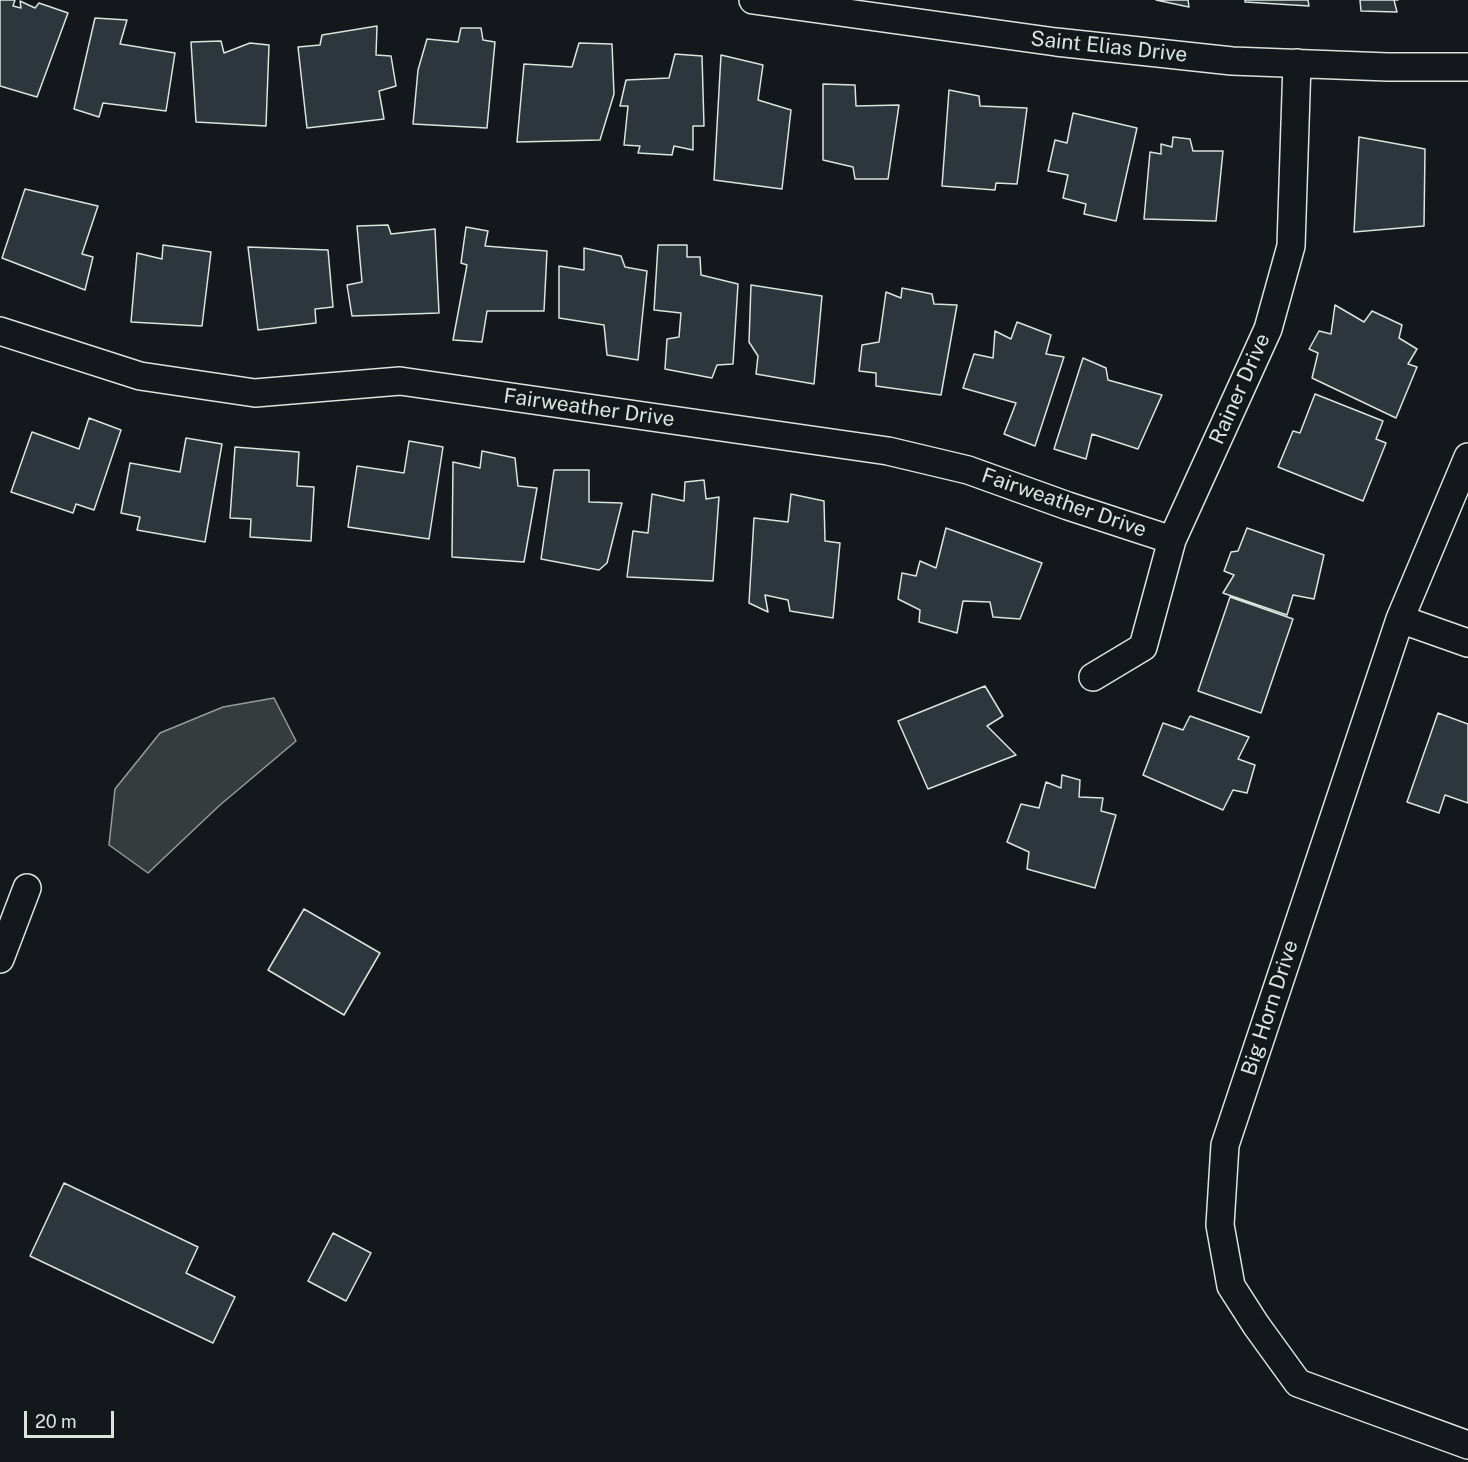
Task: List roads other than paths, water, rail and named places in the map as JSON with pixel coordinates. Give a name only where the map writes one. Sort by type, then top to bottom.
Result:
[{"type":"street","name":"Saint Elias Drive","points":[[753,0],[1056,42],[1232,61],[1388,67],[1468,67]]},
{"type":"street","name":"Rainer Drive","points":[[1093,677],[1143,647],[1172,540],[1268,329],[1291,246],[1297,63]]},
{"type":"street","name":"Fairweather Drive","points":[[0,332],[140,376],[255,393],[400,381],[888,451],[968,470],[1172,540]]},
{"type":"street","name":"Big Horn Drive","points":[[1468,457],[1400,619],[1225,1145],[1220,1225],[1231,1286],[1298,1383],[1468,1445]]},
{"type":"street","points":[[1400,619],[1468,643]]},
{"type":"street","points":[[0,958],[27,888]]}]
